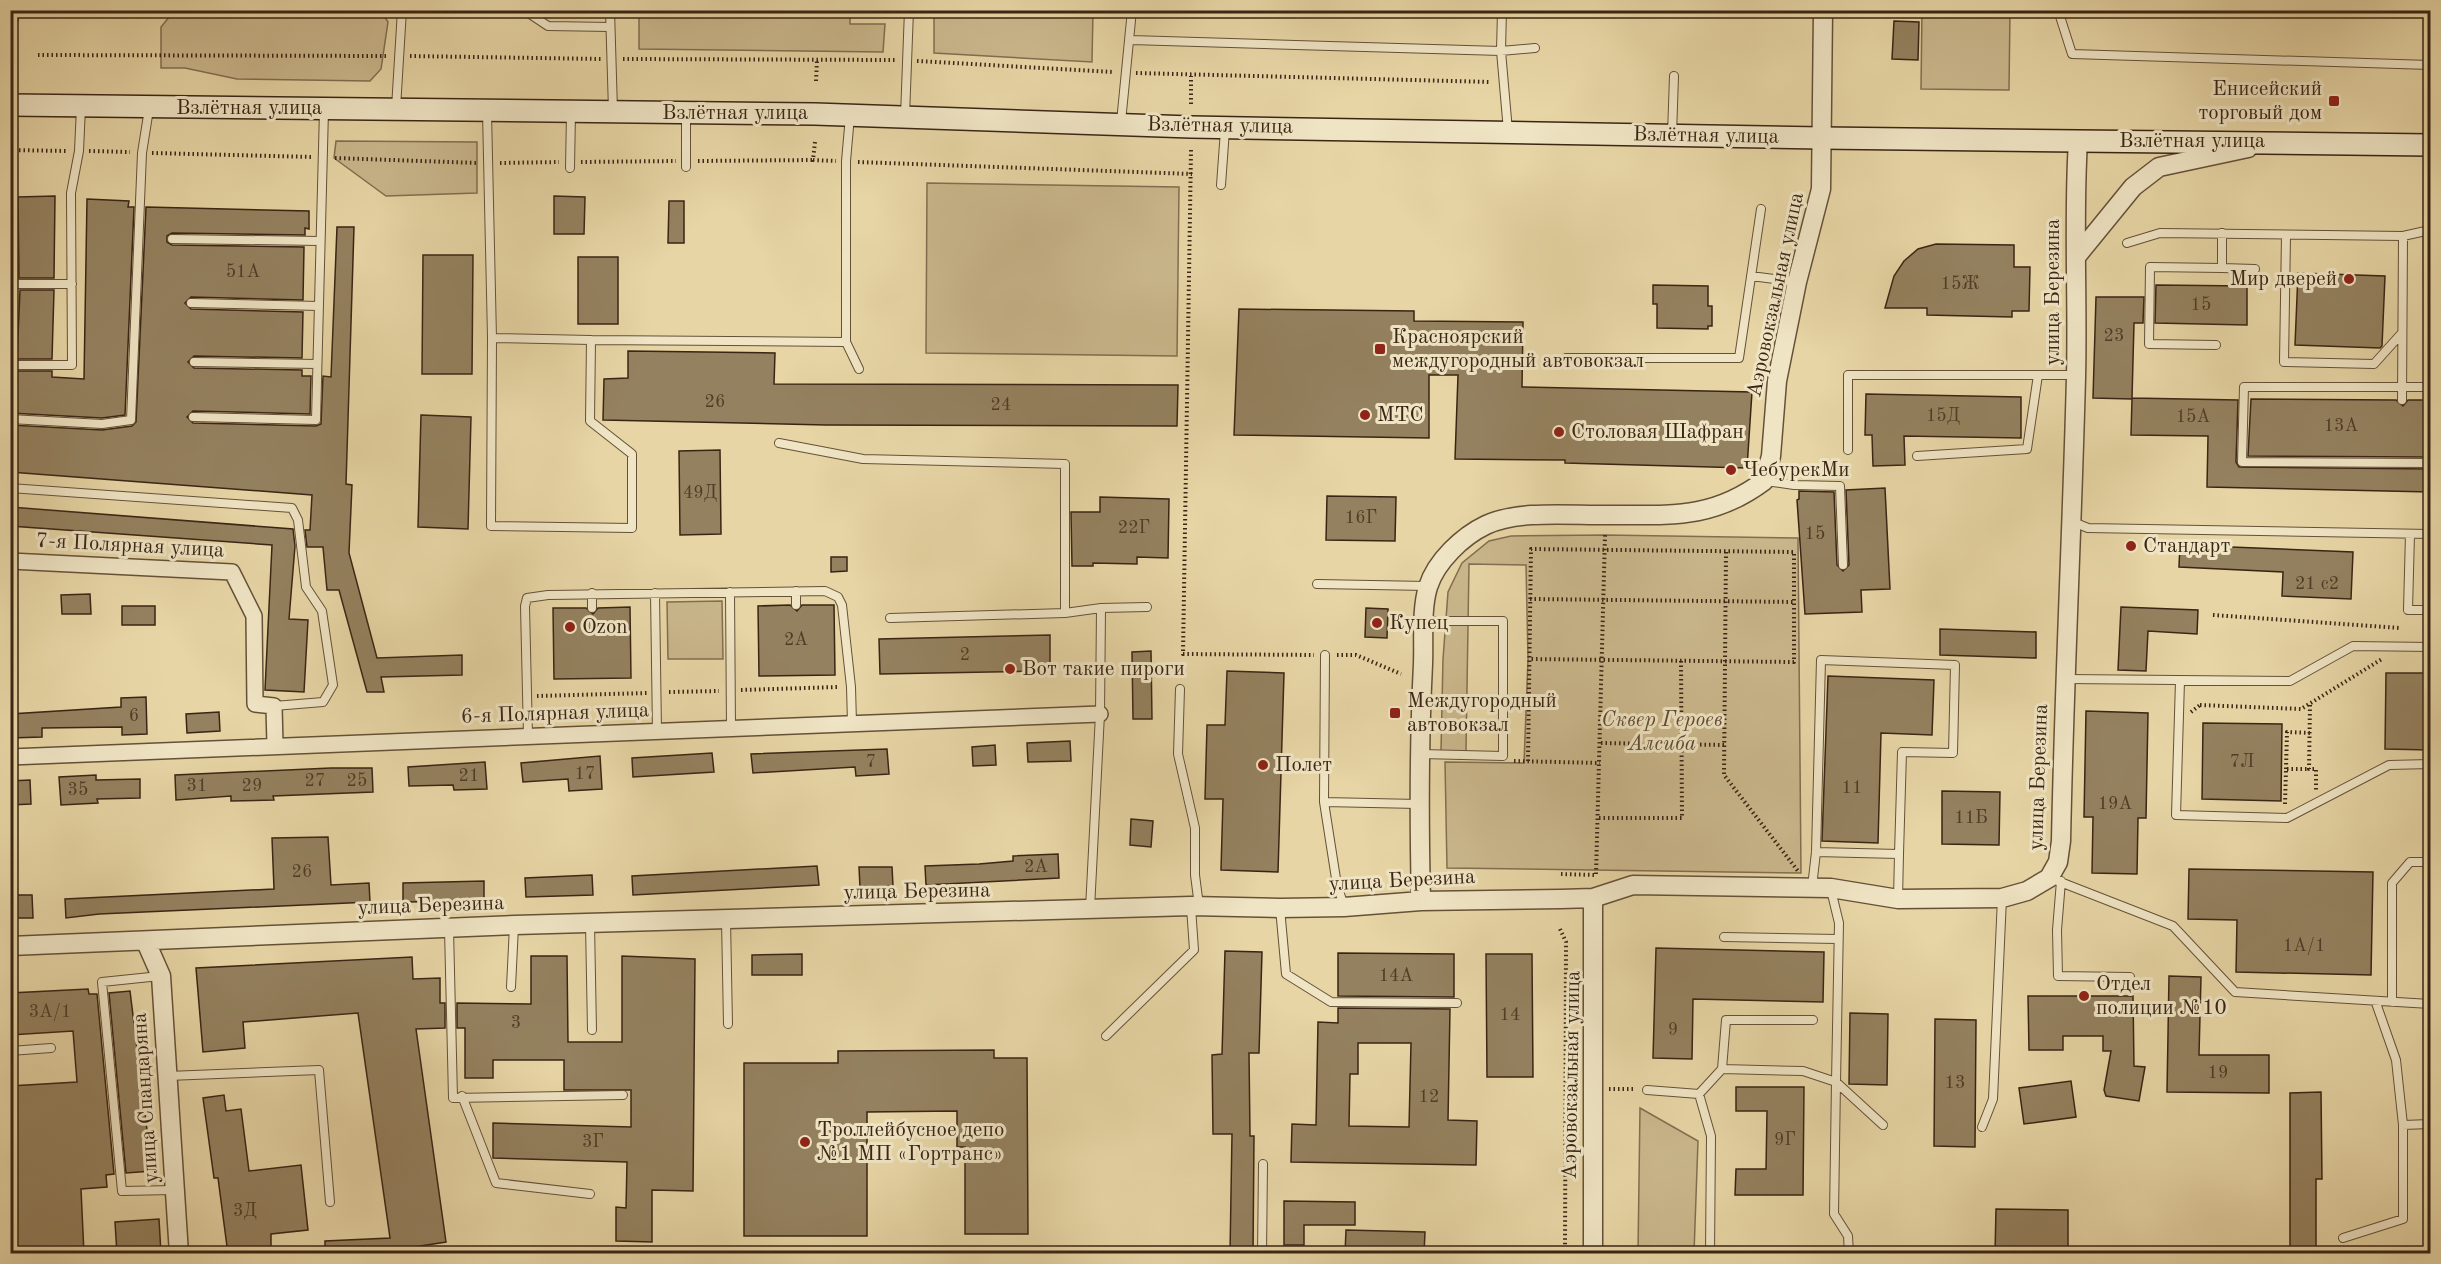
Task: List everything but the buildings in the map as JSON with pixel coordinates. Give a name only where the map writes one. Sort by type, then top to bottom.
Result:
[{"type":"main road","name":"Взлётная улица","points":[[10,105],[487,112],[850,114],[1226,127],[1821,138],[2430,145]]},
{"type":"street","points":[[10,19],[11,10]]},
{"type":"street","name":"Аэровокзальная улица","points":[[1764,481],[1771,456],[1777,381],[1797,282],[1821,189],[1823,10]]},
{"type":"street","name":"улица Березина","points":[[10,946],[514,925],[1195,906],[1344,907],[1421,900],[1593,898],[1633,885],[1831,888],[1898,899],[2002,898],[2027,891],[2055,879],[2061,842],[2064,679],[2076,375],[2075,186],[2078,141]]},
{"type":"street","points":[[2076,257],[2133,187],[2159,167],[2278,142]]},
{"type":"street","points":[[1421,900],[1418,804],[1425,621],[1429,586],[1444,561],[1463,539],[1487,524],[1516,516],[1692,514],[1728,503],[1764,481]]},
{"type":"street","name":"7-я Полярная улица","points":[[10,561],[232,572],[254,616],[255,704],[274,706]]},
{"type":"street","points":[[274,706],[274,745]]},
{"type":"street","name":"6-я Полярная улица","points":[[10,757],[1100,714]]},
{"type":"street","name":"Аэровокзальная улица","points":[[1593,898],[1593,1254]]},
{"type":"street","name":"улица Спандаряна","points":[[146,942],[161,976],[179,1254]]},
{"type":"lane","points":[[396,110],[402,10]]},
{"type":"lane","points":[[524,10],[548,26],[610,27]]},
{"type":"lane","points":[[610,10],[613,113]]},
{"type":"lane","points":[[905,116],[909,10]]},
{"type":"lane","points":[[1121,123],[1128,73],[1132,10]]},
{"type":"lane","points":[[1502,10],[1501,51],[1506,82],[1508,131]]},
{"type":"lane","points":[[2058,10],[2072,54],[2430,65]]},
{"type":"lane","points":[[1131,40],[1501,51],[1535,48]]},
{"type":"lane","points":[[1672,135],[1674,76]]},
{"type":"lane","points":[[10,365],[72,365],[71,193],[79,151],[81,106]]},
{"type":"lane","points":[[10,419],[102,424],[130,420],[142,153],[149,107]]},
{"type":"lane","points":[[193,417],[316,420],[324,109]]},
{"type":"lane","points":[[487,112],[486,163],[492,338],[491,526],[632,528],[632,454],[590,422],[591,340]]},
{"type":"lane","points":[[569,165],[570,112]]},
{"type":"lane","points":[[686,113],[686,164]]},
{"type":"lane","points":[[850,114],[846,161],[846,342],[860,369]]},
{"type":"lane","points":[[1221,185],[1226,127]]},
{"type":"lane","points":[[1566,358],[1739,358],[1761,209]]},
{"type":"lane","points":[[2127,243],[2160,232],[2403,236],[2430,230]]},
{"type":"lane","points":[[2222,233],[2222,268]]},
{"type":"lane","points":[[2286,235],[2284,362],[2374,364],[2401,334]]},
{"type":"lane","points":[[2402,400],[2403,236]]},
{"type":"lane","points":[[172,239],[320,241]]},
{"type":"lane","points":[[10,251],[10,312]]},
{"type":"lane","points":[[2216,345],[2149,344],[2150,267],[2255,268]]},
{"type":"lane","points":[[1751,276],[1797,282]]},
{"type":"lane","points":[[11,284],[72,284]]},
{"type":"lane","points":[[191,303],[319,306]]},
{"type":"lane","points":[[492,338],[846,342]]},
{"type":"lane","points":[[195,362],[317,363]]},
{"type":"lane","points":[[1848,450],[1848,375],[2076,375]]},
{"type":"lane","points":[[1917,456],[2027,449],[2038,375]]},
{"type":"lane","points":[[2430,387],[2244,387],[2242,462],[2430,463]]},
{"type":"lane","points":[[779,443],[863,459],[1065,464],[1065,613]]},
{"type":"lane","points":[[1764,481],[1794,485],[1840,486],[1843,565]]},
{"type":"lane","points":[[10,488],[292,508],[298,520],[306,587],[322,611],[333,685],[323,702],[274,706]]},
{"type":"lane","points":[[2072,521],[2088,528],[2430,534]]},
{"type":"lane","points":[[2410,534],[2409,610],[2430,610]]},
{"type":"lane","points":[[1317,584],[1429,586]]},
{"type":"lane","points":[[796,591],[796,605]]},
{"type":"lane","points":[[528,737],[525,606],[527,598],[592,594],[825,591],[838,597],[842,605],[851,687],[852,723]]},
{"type":"lane","points":[[730,592],[731,729]]},
{"type":"lane","points":[[655,593],[657,732]]},
{"type":"lane","points":[[591,608],[592,594]]},
{"type":"lane","points":[[890,618],[1065,613],[1101,608],[1147,607]]},
{"type":"lane","points":[[1090,910],[1100,714],[1101,608]]},
{"type":"lane","points":[[1421,754],[1503,756],[1503,621],[1425,621]]},
{"type":"lane","points":[[2064,679],[2290,681],[2353,646],[2430,647]]},
{"type":"lane","points":[[1325,655],[1324,802],[1337,885],[1344,907]]},
{"type":"lane","points":[[1811,888],[1816,852],[1821,660],[1955,664],[1953,753],[1902,752],[1898,899]]},
{"type":"lane","points":[[2180,681],[2176,815],[2287,818],[2389,765],[2430,764]]},
{"type":"lane","points":[[1106,1036],[1194,950],[1196,828],[1178,754],[1180,689]]},
{"type":"lane","points":[[1324,802],[1418,804]]},
{"type":"lane","points":[[1816,852],[1899,854]]},
{"type":"lane","points":[[2392,1002],[2392,883],[2410,862],[2430,862]]},
{"type":"lane","points":[[2130,977],[2058,976],[2055,879],[2173,926],[2235,992],[2376,1003],[2430,1004]]},
{"type":"lane","points":[[1831,888],[1839,923],[1834,1214],[1848,1236],[1849,1254]]},
{"type":"lane","points":[[1982,1127],[1993,1099],[2002,898]]},
{"type":"lane","points":[[1280,908],[1286,974],[1331,1002],[1457,1003]]},
{"type":"lane","points":[[726,920],[728,1023]]},
{"type":"lane","points":[[590,924],[592,1030]]},
{"type":"lane","points":[[511,987],[514,925]]},
{"type":"lane","points":[[449,927],[453,1098],[462,1096],[623,1095]]},
{"type":"lane","points":[[1724,937],[1838,939]]},
{"type":"lane","points":[[161,976],[102,982],[122,1191],[176,1190]]},
{"type":"lane","points":[[2343,1238],[2403,1219],[2403,1125],[2396,1060],[2376,1003]]},
{"type":"lane","points":[[1699,1094],[1722,1069],[1726,1020],[1814,1020]]},
{"type":"lane","points":[[10,1051],[51,1048]]},
{"type":"lane","points":[[1722,1069],[1803,1071],[1836,1082],[1883,1125]]},
{"type":"lane","points":[[168,1076],[319,1070],[330,1202]]},
{"type":"lane","points":[[1647,1090],[1699,1094]]},
{"type":"lane","points":[[1699,1094],[1711,1136],[1710,1254]]},
{"type":"lane","points":[[462,1096],[496,1183],[590,1194]]},
{"type":"lane","points":[[2403,1125],[2430,1124]]},
{"type":"lane","points":[[1263,1164],[1263,1254]]},
{"type":"path","points":[[38,55],[907,60],[1191,76],[1506,82]]},
{"type":"path","points":[[816,81],[817,60]]},
{"type":"path","points":[[1191,76],[1191,104]]},
{"type":"path","points":[[813,160],[815,142]]},
{"type":"path","points":[[10,150],[569,165],[813,160],[1192,174]]},
{"type":"path","points":[[1191,150],[1183,654],[1356,655],[1401,674]]},
{"type":"path","points":[[1560,874],[1596,875],[1605,535]]},
{"type":"path","points":[[1528,761],[1529,659],[1531,549],[1794,552],[1794,662],[1529,659]]},
{"type":"path","points":[[1726,552],[1724,776],[1798,871]]},
{"type":"path","points":[[1530,599],[1605,598],[1795,602]]},
{"type":"path","points":[[2213,615],[2400,628]]},
{"type":"path","points":[[2191,722],[2191,711],[2200,705],[2301,709],[2382,659],[2392,659]]},
{"type":"path","points":[[1599,818],[1682,818],[1681,661]]},
{"type":"path","points":[[527,696],[851,687]]},
{"type":"path","points":[[2309,769],[2310,705]]},
{"type":"path","points":[[2285,806],[2287,732],[2310,733]]},
{"type":"path","points":[[1601,743],[1724,745]]},
{"type":"path","points":[[1506,761],[1600,763]]},
{"type":"path","points":[[2286,769],[2316,769],[2316,792]]},
{"type":"path","points":[[2306,797],[2326,786]]},
{"type":"path","points":[[2273,806],[2285,806],[2295,801]]},
{"type":"path","points":[[1560,929],[1566,942],[1565,1254]]},
{"type":"path","points":[[1593,1088],[1647,1090]]},
{"type":"green space","points":[[174,11],[381,11],[388,22],[381,69],[370,81],[237,79],[185,68],[161,68],[161,27]]},
{"type":"green space","points":[[850,11],[850,24],[885,24],[883,52],[639,49],[639,12]]},
{"type":"green space","points":[[934,11],[1093,11],[1092,62],[934,53]]},
{"type":"green space","points":[[1922,11],[2010,11],[2009,90],[1921,89]]},
{"type":"green space","points":[[336,141],[477,142],[477,193],[386,196],[334,158]]},
{"type":"green space","points":[[927,183],[1179,187],[1177,356],[926,353]]},
{"type":"green space","name":"Сквер Героев Алсиба","points":[[1511,536],[1798,538],[1801,873],[1447,868],[1445,762],[1524,763],[1528,659],[1526,565],[1469,564],[1466,751],[1441,751],[1443,659],[1448,592],[1462,563],[1489,541]]},
{"type":"green space","points":[[722,601],[723,659],[668,659],[667,602]]},
{"type":"green space","points":[[1640,1108],[1698,1141],[1694,1253],[1638,1253]]},
{"type":"place","name":"Енисейский торговый дом","points":[[2334,101]]},
{"type":"place","name":"Мир дверей","points":[[2349,279]]},
{"type":"place","name":"Красноярский междугородный автовокзал","points":[[1380,349]]},
{"type":"place","name":"МТС","points":[[1365,415]]},
{"type":"place","name":"Столовая Шафран","points":[[1559,432]]},
{"type":"place","name":"ЧебурекМи","points":[[1731,470]]},
{"type":"place","name":"Стандарт","points":[[2131,546]]},
{"type":"place","name":"Купец","points":[[1377,623]]},
{"type":"place","name":"Ozon","points":[[570,627]]},
{"type":"place","name":"Вот такие пироги","points":[[1010,669]]},
{"type":"place","name":"Междугородный автовокзал","points":[[1395,713]]},
{"type":"place","name":"Полет","points":[[1263,765]]},
{"type":"place","name":"Отдел полиции №10","points":[[2084,996]]},
{"type":"place","name":"Троллейбусное депо №1 МП «Гортранс»","points":[[805,1142]]}]
